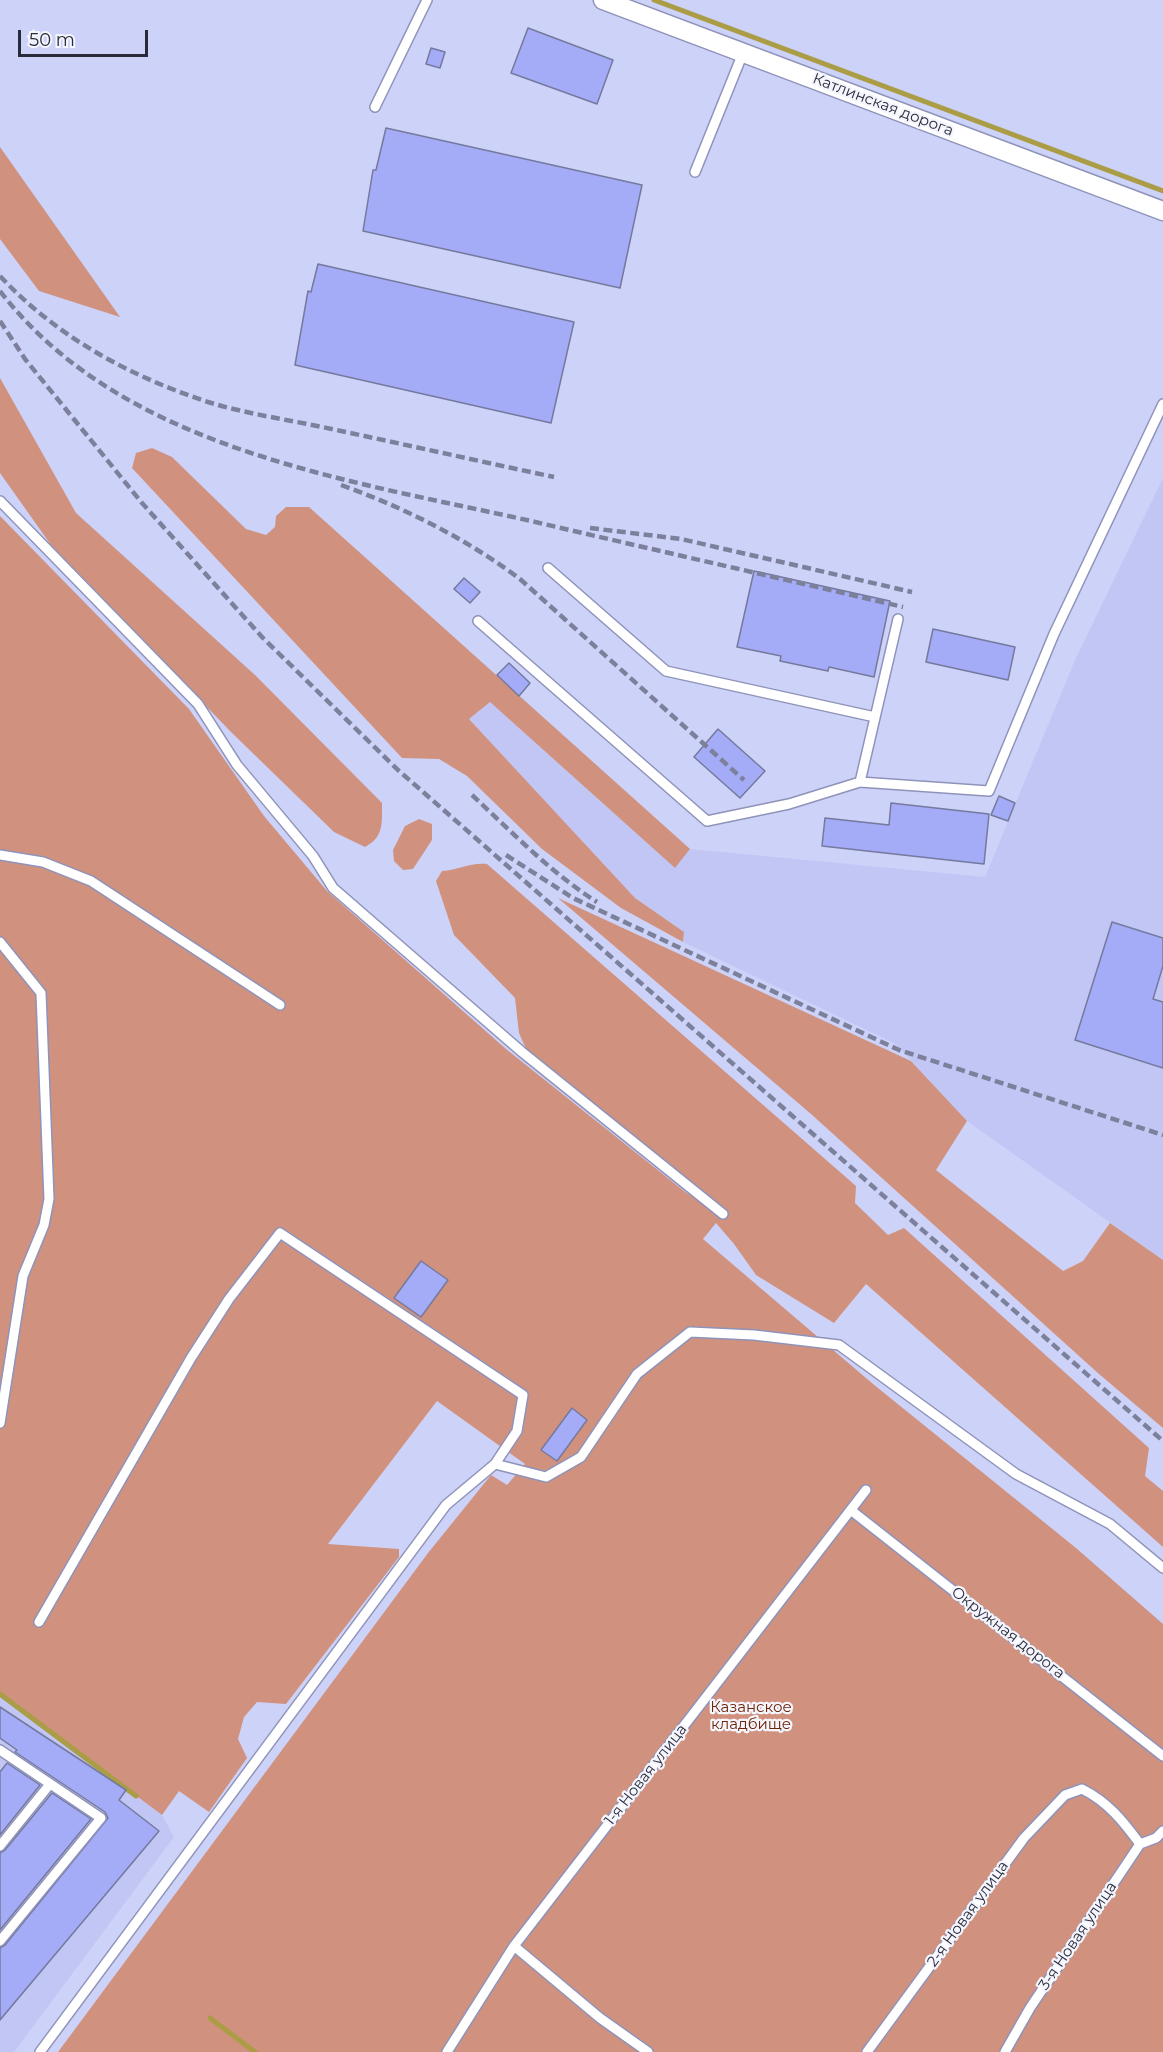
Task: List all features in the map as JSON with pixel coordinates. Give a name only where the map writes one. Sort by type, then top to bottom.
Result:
[{"type":"street","name":"Катлинская дорога","points":[[603,0],[1163,211]]},
{"type":"lane","points":[[375,107],[427,0]]},
{"type":"lane","points":[[694,172],[743,53]]},
{"type":"lane","points":[[478,621],[707,821],[789,804],[860,782],[989,792],[1054,634],[1163,404]]},
{"type":"lane","points":[[0,501],[198,704],[237,765],[313,856],[333,888],[522,1053],[723,1214]]},
{"type":"lane","points":[[548,568],[666,671],[875,717]]},
{"type":"lane","points":[[860,782],[898,619]]},
{"type":"lane","points":[[0,855],[43,862],[91,881],[280,1005]]},
{"type":"lane","points":[[0,942],[41,993],[49,1199],[44,1225],[23,1276],[0,1423]]},
{"type":"lane","points":[[39,1622],[190,1358],[230,1299],[280,1233],[523,1395],[517,1431],[495,1464],[446,1505],[40,2052]]},
{"type":"lane","points":[[495,1464],[546,1477],[581,1456],[637,1374],[690,1332],[754,1335],[838,1345],[1016,1473],[1110,1524],[1163,1568]]},
{"type":"lane","name":"1-я Новая улица","points":[[447,2052],[514,1946],[867,1490]]},
{"type":"lane","name":"Окружная дорога","points":[[852,1511],[1163,1756]]},
{"type":"lane","points":[[0,1751],[101,1818],[0,1941]]},
{"type":"lane","points":[[0,1846],[50,1784]]},
{"type":"lane","name":"2-я Новая улица","points":[[867,2052],[1024,1838],[1065,1795],[1082,1789],[1100,1797],[1119,1816],[1140,1844]]},
{"type":"lane","name":"3-я Новая улица","points":[[1005,2052],[1030,2008],[1140,1844],[1156,1838],[1163,1831]]},
{"type":"lane","points":[[514,1946],[600,2018],[648,2052]]},
{"type":"shaded area","points":[[1163,478],[1163,1260],[967,1121],[896,1044],[683,942],[684,932],[635,898],[469,719],[490,702],[675,868],[690,849],[985,877],[1075,660]]},
{"type":"shaded area","points":[[0,1694],[162,1815],[174,1837],[14,2052],[0,2052]]},
{"type":"green space","points":[[0,147],[120,317],[39,291],[0,239]]},
{"type":"green space","points":[[0,378],[76,513],[255,675],[382,803],[381,829],[376,839],[365,847],[334,832],[230,731],[51,545],[0,473]]},
{"type":"green space","points":[[152,448],[172,457],[246,529],[266,535],[275,527],[276,516],[286,507],[309,507],[690,849],[675,868],[490,702],[469,719],[635,898],[684,932],[683,942],[621,908],[542,849],[467,776],[439,759],[402,758],[132,468],[136,453]]},
{"type":"green space","name":"Казанское кладбище","points":[[0,516],[189,709],[264,816],[327,891],[506,1049],[689,1195],[676,1180],[530,1058],[519,1033],[515,998],[454,935],[436,881],[442,871],[487,864],[856,1186],[855,1203],[888,1235],[904,1228],[1149,1448],[1145,1476],[1163,1491],[1163,1547],[866,1284],[834,1323],[756,1275],[716,1223],[703,1239],[873,1384],[1076,1548],[1163,1624],[1163,2052],[58,2052],[428,1553],[491,1475],[507,1485],[525,1464],[437,1401],[328,1544],[399,1549],[399,1557],[286,1704],[257,1702],[244,1717],[238,1739],[247,1758],[209,1812],[179,1791],[162,1815],[0,1694]]},
{"type":"green space","points":[[419,819],[432,824],[432,840],[413,869],[403,870],[394,861],[393,850],[405,826]]},
{"type":"green space","points":[[558,898],[911,1061],[967,1121],[936,1170],[1063,1271],[1083,1261],[1110,1223],[1163,1260],[1163,1428],[1099,1374],[811,1114]]},
{"type":"building","points":[[528,28],[613,60],[597,104],[511,73]]},
{"type":"building","points":[[431,48],[445,52],[440,68],[426,64]]},
{"type":"building","points":[[386,128],[642,185],[620,288],[363,231],[373,170],[376,170]]},
{"type":"building","points":[[318,264],[574,322],[551,423],[295,365],[308,291],[311,292]]},
{"type":"building","points":[[754,571],[890,601],[874,677],[829,667],[828,671],[780,661],[781,656],[737,647]]},
{"type":"building","points":[[464,578],[480,592],[470,603],[454,589]]},
{"type":"building","points":[[933,629],[1015,647],[1008,680],[926,662]]},
{"type":"building","points":[[509,663],[530,683],[519,696],[497,675]]},
{"type":"building","points":[[718,729],[765,771],[740,798],[694,757]]},
{"type":"building","points":[[999,796],[1015,803],[1008,821],[991,815]]},
{"type":"building","points":[[891,803],[989,814],[984,864],[822,846],[825,818],[889,825]]},
{"type":"building","points":[[1112,922],[1163,938],[1163,966],[1153,999],[1163,1002],[1163,1068],[1075,1040]]},
{"type":"building","points":[[421,1261],[448,1280],[421,1317],[394,1298]]},
{"type":"building","points":[[572,1408],[587,1420],[557,1461],[541,1450]]},
{"type":"building","points":[[0,1707],[126,1790],[119,1800],[159,1831],[0,2020],[0,1948],[5,1945],[108,1818],[105,1812],[15,1752],[17,1750],[0,1738]]},
{"type":"building","points":[[7,1763],[40,1785],[0,1835],[0,1772]]},
{"type":"building","points":[[52,1793],[91,1819],[0,1930],[0,1853],[5,1850]]},
{"type":"waterway","points":[[654,0],[1163,191]]},
{"type":"waterway","points":[[0,1694],[136,1796]]},
{"type":"waterway","points":[[210,2018],[255,2052]]},
{"type":"railway","points":[[0,276],[45,318],[70,336],[122,367],[179,392],[240,411],[554,477]]},
{"type":"railway","points":[[0,291],[50,345],[109,388],[174,423],[243,450],[315,472],[388,490],[903,607]]},
{"type":"railway","points":[[0,321],[25,359],[142,503],[262,637],[398,770],[1163,1441]]},
{"type":"railway","points":[[341,485],[434,525],[478,550],[520,579],[744,780]]},
{"type":"railway","points":[[590,528],[681,539],[912,592]]},
{"type":"railway","points":[[472,795],[548,865],[597,902]]},
{"type":"railway","points":[[506,855],[573,898],[899,1050],[1163,1135]]}]
